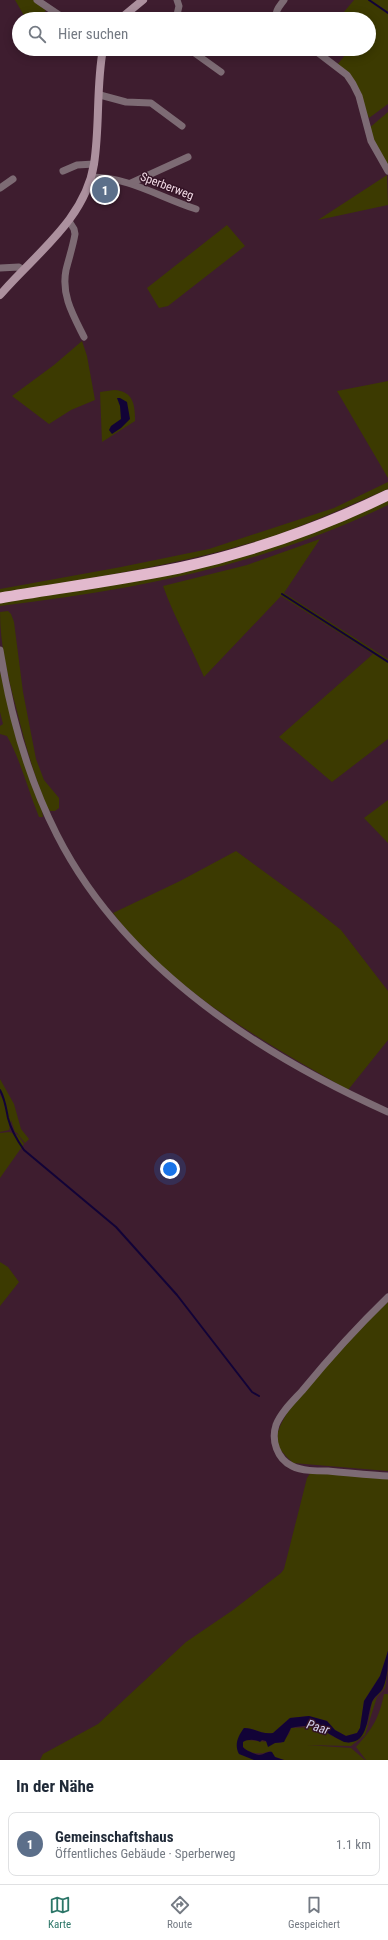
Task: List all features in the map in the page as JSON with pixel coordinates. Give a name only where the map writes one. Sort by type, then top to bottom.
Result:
[{"type":"highway","points":[[0,598],[147,574],[212,560],[307,530],[388,495]]},
{"type":"main road","points":[[128,12],[142,0]]},
{"type":"main road","points":[[0,295],[69,221],[84,196],[94,164],[103,56]]},
{"type":"street","points":[[37,0],[55,12]]},
{"type":"street","points":[[177,0],[179,6],[178,12]]},
{"type":"street","points":[[277,12],[284,0]]},
{"type":"street","points":[[199,56],[221,72]]},
{"type":"street","points":[[322,56],[347,75],[353,84],[359,96],[371,141],[388,171]]},
{"type":"street","points":[[100,95],[126,102],[151,103],[182,126]]},
{"type":"street","name":"Sperberweg","points":[[131,183],[188,158]]},
{"type":"street","points":[[63,171],[77,165],[94,164]]},
{"type":"street","name":"Sperberweg","points":[[91,177],[104,177],[131,183],[196,209]]},
{"type":"street","points":[[0,188],[13,179]]},
{"type":"street","points":[[69,221],[75,234],[66,271],[66,293],[71,314],[84,337]]},
{"type":"street","points":[[0,268],[19,267],[23,270]]},
{"type":"street","points":[[0,650],[4,675],[19,738],[49,819],[87,885],[128,937],[150,960],[227,1022],[328,1083],[388,1112]]},
{"type":"street","points":[[388,1297],[365,1319],[328,1359],[284,1412],[276,1425],[275,1434],[278,1454],[282,1460],[293,1467],[308,1470],[388,1476]]},
{"type":"shaded area","points":[[15,0],[36,0],[47,9],[45,12],[22,12]]},
{"type":"shaded area","points":[[354,0],[388,0],[388,104],[369,118],[364,107],[337,65],[344,56],[376,56],[376,12],[344,12]]},
{"type":"shaded area","points":[[388,112],[388,169],[368,129]]},
{"type":"shaded area","points":[[387,175],[388,205],[318,220]]},
{"type":"shaded area","points":[[227,225],[245,246],[168,306],[159,308],[147,288]]},
{"type":"shaded area","points":[[82,341],[87,356],[95,400],[71,410],[49,424],[12,396],[54,365]]},
{"type":"shaded area","points":[[388,381],[388,478],[337,391]]},
{"type":"shaded area","points":[[114,390],[125,393],[132,400],[135,421],[102,442],[100,392]]},
{"type":"shaded area","points":[[388,482],[388,489],[331,514],[273,536],[239,546],[138,570],[0,593],[0,589],[209,549],[334,508]]},
{"type":"shaded area","points":[[388,499],[388,505],[342,526],[294,544],[247,559],[149,583],[50,600],[0,606],[0,602],[150,576]]},
{"type":"shaded area","points":[[320,539],[284,593],[388,659],[388,739],[332,782],[279,737],[373,654],[281,596],[204,677],[172,609],[163,586],[247,565]]},
{"type":"shaded area","points":[[8,611],[14,622],[23,692],[36,759],[44,780],[59,798],[59,808],[55,811],[50,811],[47,807],[38,783],[5,662],[0,625],[0,612]]},
{"type":"shaded area","points":[[0,671],[18,742],[43,817],[39,817],[20,765],[7,736],[0,734],[0,726],[3,724],[0,712]]},
{"type":"shaded area","points":[[388,800],[388,843],[364,818]]},
{"type":"shaded area","points":[[236,851],[341,930],[388,991],[388,1040],[348,1090],[252,1033],[191,991],[163,967],[137,941],[113,913],[180,881]]},
{"type":"shaded area","points":[[0,1079],[14,1104],[21,1129],[29,1139],[25,1143],[15,1132],[11,1120],[9,1130],[0,1132],[0,1095],[6,1104],[0,1090]]},
{"type":"shaded area","points":[[9,1132],[18,1135],[24,1144],[0,1178],[0,1133]]},
{"type":"shaded area","points":[[0,1262],[8,1267],[19,1282],[0,1306]]},
{"type":"shaded area","points":[[388,1302],[388,1471],[293,1463],[282,1452],[277,1442],[281,1424],[306,1387],[342,1347]]},
{"type":"shaded area","points":[[311,1472],[388,1479],[388,1651],[380,1676],[364,1701],[360,1728],[357,1733],[346,1736],[335,1730],[327,1721],[309,1716],[290,1718],[273,1733],[265,1733],[244,1728],[237,1743],[254,1760],[40,1760],[43,1754],[98,1724],[186,1642],[233,1610],[281,1573],[284,1569],[307,1478]]},
{"type":"shaded area","points":[[388,1670],[385,1688],[377,1697],[365,1735],[351,1746],[307,1745],[351,1748],[365,1760],[284,1760],[275,1757],[270,1751],[255,1753],[248,1751],[243,1747],[243,1742],[246,1740],[281,1743],[289,1734],[291,1728],[316,1727],[349,1743],[368,1724],[372,1702],[383,1689]]},
{"type":"shaded area","points":[[384,1694],[388,1694],[388,1760],[366,1760],[356,1747],[374,1723],[380,1710]]},
{"type":"water","points":[[117,398],[127,402],[130,419],[112,434],[109,430],[111,426],[121,419],[120,406]]},
{"type":"water","name":"Paar","points":[[388,1651],[385,1684],[373,1700],[365,1730],[358,1740],[344,1742],[314,1727],[300,1726],[291,1728],[284,1742],[275,1743],[268,1747],[266,1741],[262,1740],[260,1742],[256,1740],[247,1740],[243,1742],[243,1747],[252,1753],[259,1755],[272,1752],[275,1757],[284,1760],[254,1760],[239,1754],[237,1741],[244,1728],[265,1733],[273,1733],[290,1718],[309,1716],[327,1721],[335,1730],[346,1736],[357,1733],[360,1728],[364,1701],[380,1676]]},
{"type":"waterway","points":[[369,0],[388,13]]},
{"type":"waterway","points":[[282,594],[388,662]]},
{"type":"waterway","points":[[0,1090],[11,1127],[24,1150],[116,1227],[177,1295],[252,1392],[259,1396]]},
{"type":"place","name":"Gemeinschaftshaus","points":[[105,190]]}]
